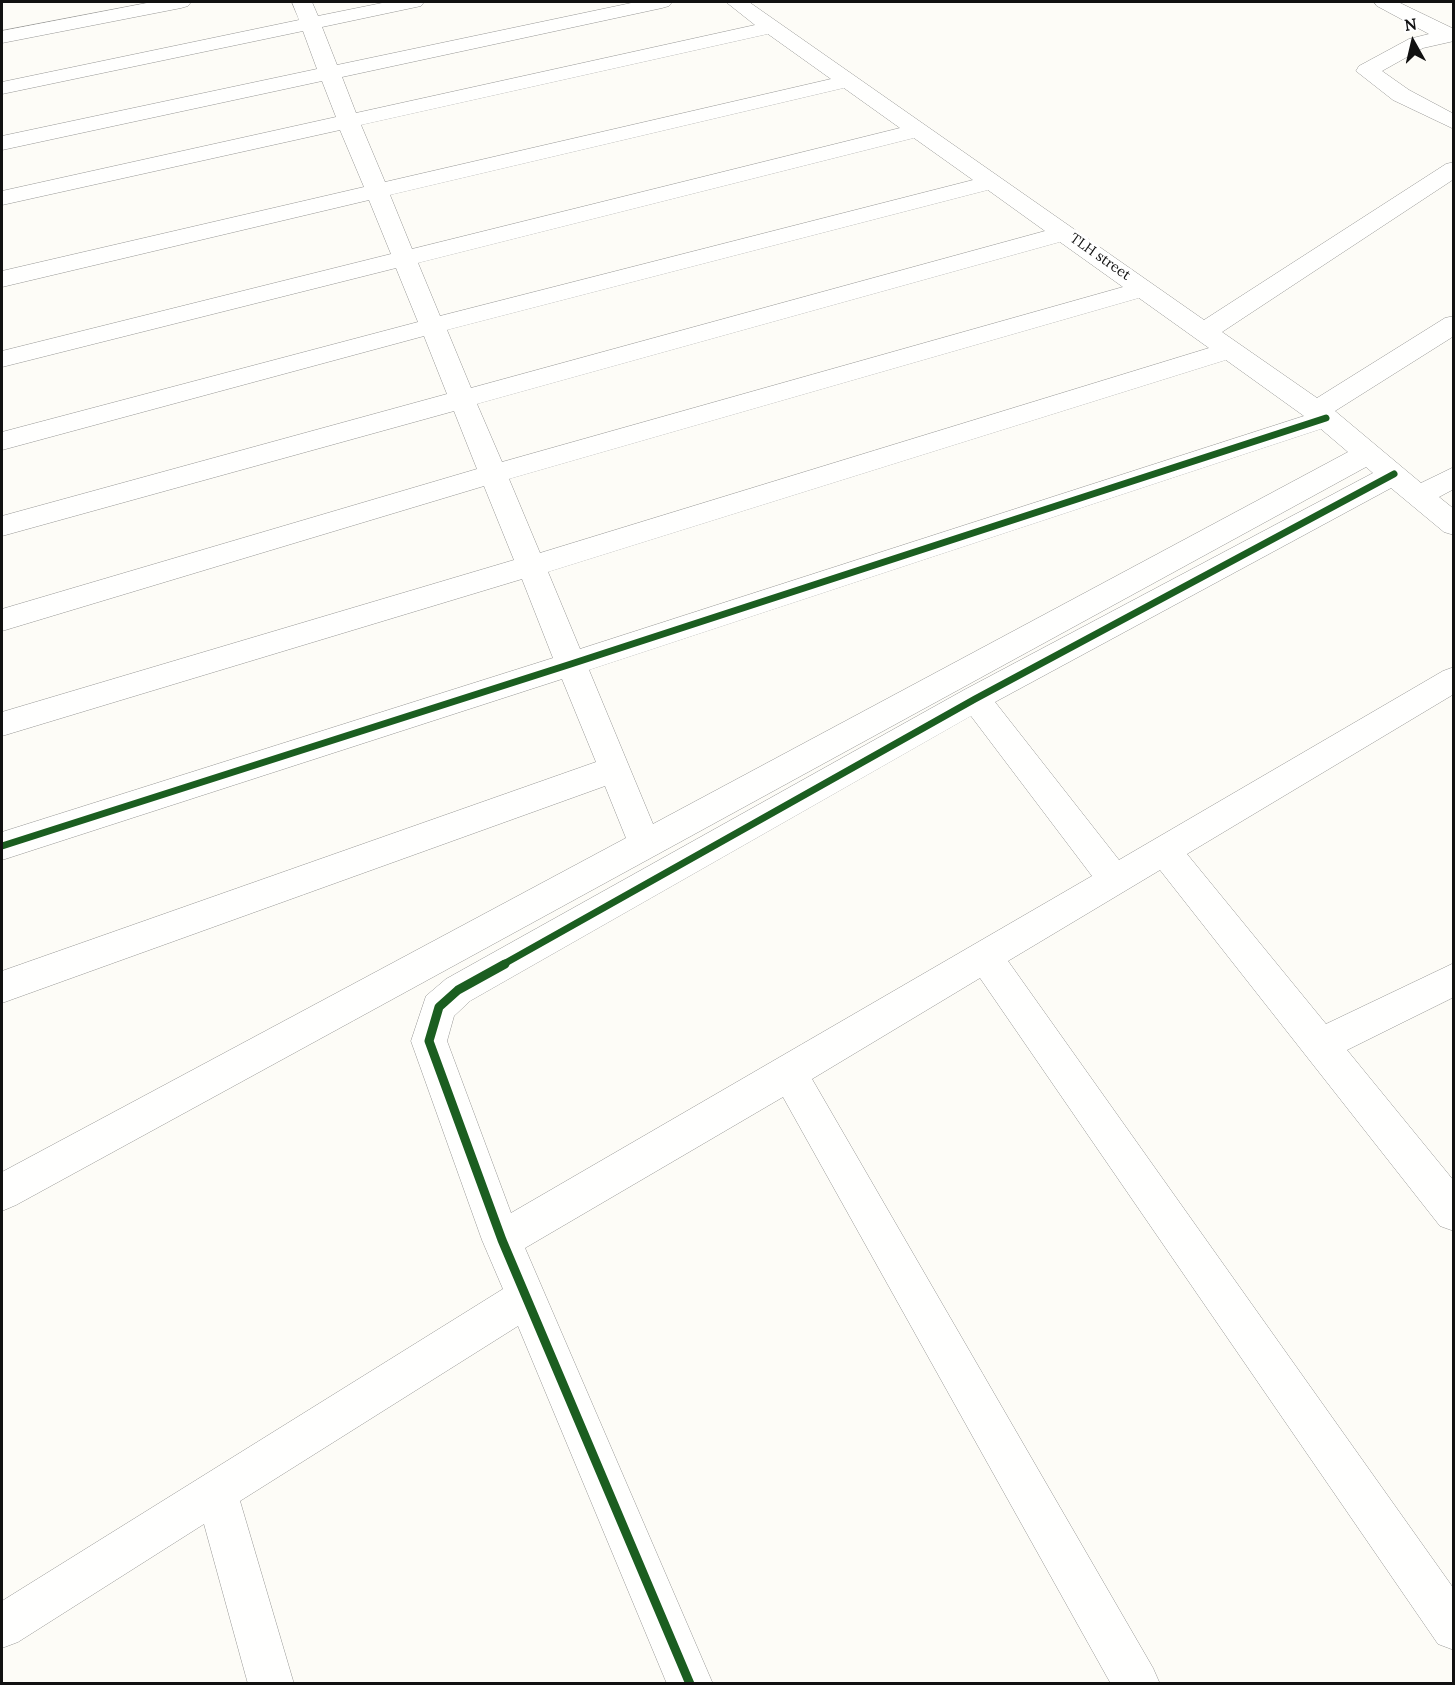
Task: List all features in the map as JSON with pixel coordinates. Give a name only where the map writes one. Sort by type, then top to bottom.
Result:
[{"type":"street","points":[[2,37],[181,2]]},
{"type":"street","points":[[2,88],[306,12],[414,2]]},
{"type":"street","points":[[2,143],[662,2]]},
{"type":"street","name":"TLH street","points":[[736,2],[1321,414],[1454,525]]},
{"type":"street","points":[[1384,2],[1451,35]]},
{"type":"street","points":[[306,12],[348,121],[645,844]]},
{"type":"street","points":[[2,198],[773,27]]},
{"type":"street","points":[[1451,35],[1416,43],[1366,71],[1401,95],[1454,123]]},
{"type":"street","points":[[2,279],[849,81]]},
{"type":"street","points":[[2,359],[919,130]]},
{"type":"street","points":[[1204,332],[1454,169]]},
{"type":"street","points":[[2,441],[432,326],[993,182]]},
{"type":"street","points":[[2,526],[461,398],[1066,234]]},
{"type":"street","points":[[2,620],[493,474],[1144,289]]},
{"type":"street","points":[[2,846],[571,664],[1321,414],[1454,324]]},
{"type":"street","points":[[2,724],[531,566],[1230,350]]},
{"type":"street","points":[[690,1683],[502,1240],[429,1041],[439,1006],[458,990],[975,699],[1394,474]]},
{"type":"street","points":[[2,1192],[645,844],[1394,474],[1454,477]]},
{"type":"street","points":[[502,1240],[1164,850],[1449,689]]},
{"type":"street","points":[[975,699],[1114,880]]},
{"type":"street","points":[[2,987],[614,768]]},
{"type":"street","points":[[1164,850],[1453,1210]]},
{"type":"street","points":[[985,957],[1454,1628]]},
{"type":"street","points":[[1320,1045],[1454,979]]},
{"type":"street","points":[[789,1073],[1137,1683]]},
{"type":"street","points":[[2,1626],[527,1297]]},
{"type":"street","points":[[216,1492],[271,1683]]},
{"type":"cycle path","points":[[2,846],[571,664],[1326,418]]},
{"type":"cycle path","points":[[690,1684],[502,1240],[429,1041],[439,1007],[458,990],[975,699],[1394,474]]}]
